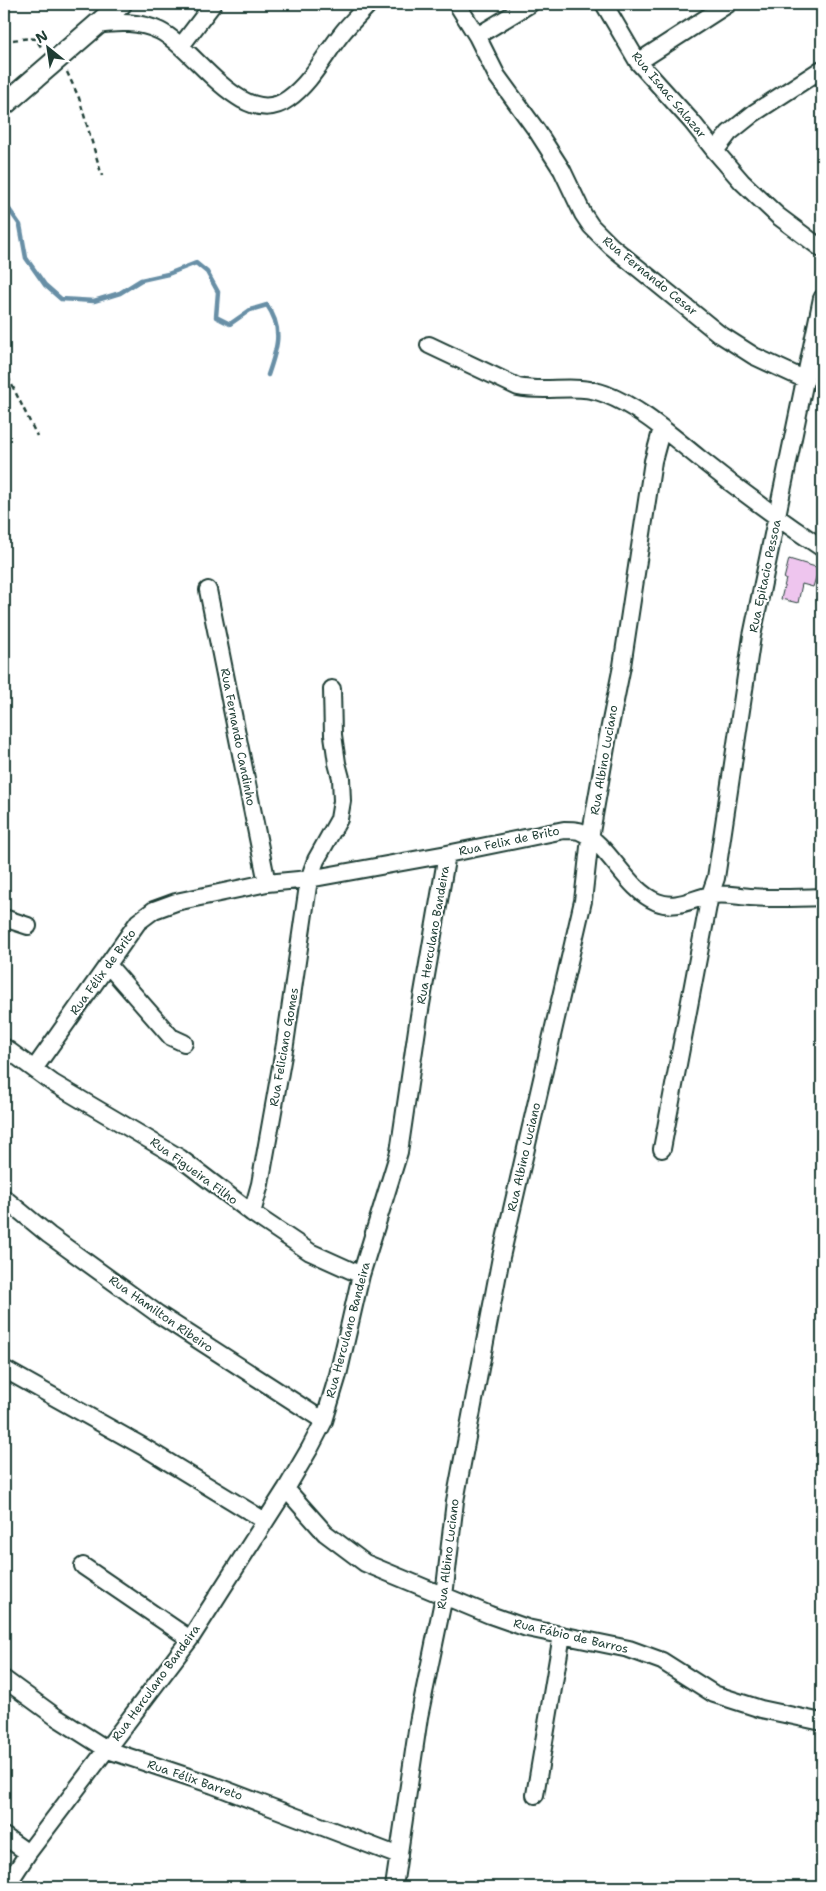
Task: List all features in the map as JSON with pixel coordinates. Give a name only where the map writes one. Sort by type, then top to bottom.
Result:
[{"type":"street","points":[[4,105],[121,4]]},
{"type":"street","points":[[181,46],[213,4]]},
{"type":"street","points":[[97,25],[116,22],[146,26],[162,32],[181,46],[229,91],[246,102],[258,106],[274,106],[288,99],[310,79],[343,32],[369,4]]},
{"type":"street","name":"Rua Fernando Cesar","points":[[457,4],[477,36],[497,76],[537,131],[562,170],[583,214],[591,226],[611,246],[718,333],[754,356],[806,380]]},
{"type":"street","points":[[477,36],[530,4]]},
{"type":"street","name":"Rua Isaac Salazar","points":[[604,4],[638,62],[692,122],[715,152],[742,182],[778,216],[822,249]]},
{"type":"street","points":[[638,62],[728,4]]},
{"type":"street","points":[[715,152],[730,133],[754,113],[822,69]]},
{"type":"street","name":"Rua Epitacio Pessoa","points":[[716,895],[718,856],[752,636],[778,518],[822,298]]},
{"type":"street","points":[[429,345],[518,387],[528,389],[570,388],[603,393],[626,404],[662,428],[778,518],[822,548]]},
{"type":"street","name":"Rua Albino Luciano","points":[[394,1887],[419,1717],[444,1596],[455,1501],[501,1257],[583,901],[590,838],[622,666],[653,461],[662,428]]},
{"type":"street","name":"Rua Fernando Candinho","points":[[208,590],[267,883]]},
{"type":"street","name":"Rua Feliciano Gomes","points":[[252,1213],[260,1184],[285,1044],[309,879],[316,860],[339,819],[342,801],[342,778],[337,763],[333,735],[332,690]]},
{"type":"street","name":"Rua Felix de Brito","points":[[309,879],[564,830],[578,831],[590,838],[642,893],[657,902],[671,906],[690,903],[716,895]]},
{"type":"street","name":"Rua Herculano Bandeira","points":[[6,1887],[28,1853],[108,1750],[190,1639],[286,1488],[324,1421],[338,1375],[362,1275],[399,1152],[419,1016],[447,854]]},
{"type":"street","name":"Rua Félix de Brito","points":[[34,1069],[138,922],[154,910],[176,902],[267,883],[309,879]]},
{"type":"street","points":[[662,1150],[716,895],[822,897]]},
{"type":"street","points":[[4,918],[28,926]]},
{"type":"street","points":[[108,965],[171,1037],[184,1043]]},
{"type":"street","name":"Rua Figueira Filho","points":[[4,1047],[53,1082],[180,1158],[252,1213],[310,1252],[362,1275]]},
{"type":"street","name":"Rua Hamilton Ribeiro","points":[[4,1198],[49,1235],[158,1314],[324,1421]]},
{"type":"street","points":[[4,1370],[142,1446],[265,1521]]},
{"type":"street","name":"Rua Fábio de Barros","points":[[286,1488],[325,1533],[364,1563],[518,1625],[629,1649],[662,1661],[714,1694],[761,1709],[822,1722]]},
{"type":"street","points":[[83,1566],[190,1639]]},
{"type":"street","points":[[535,1795],[562,1635]]},
{"type":"street","name":"Rua Félix Barreto","points":[[4,1679],[72,1728],[108,1750],[213,1785],[399,1856]]},
{"type":"street","points":[[4,1836],[28,1853]]},
{"type":"path","points":[[4,40],[14,41],[27,37],[36,39],[66,72],[78,98],[102,176]]},
{"type":"path","points":[[4,369],[37,436]]},
{"type":"building","points":[[789,559],[819,568],[813,587],[802,584],[798,603],[781,599]]},
{"type":"waterway","points":[[4,202],[20,225],[26,258],[45,285],[61,299],[94,301],[120,293],[141,280],[168,274],[196,263],[207,272],[218,292],[216,317],[230,324],[250,310],[267,305],[276,322],[277,331],[276,348],[268,375]]}]
